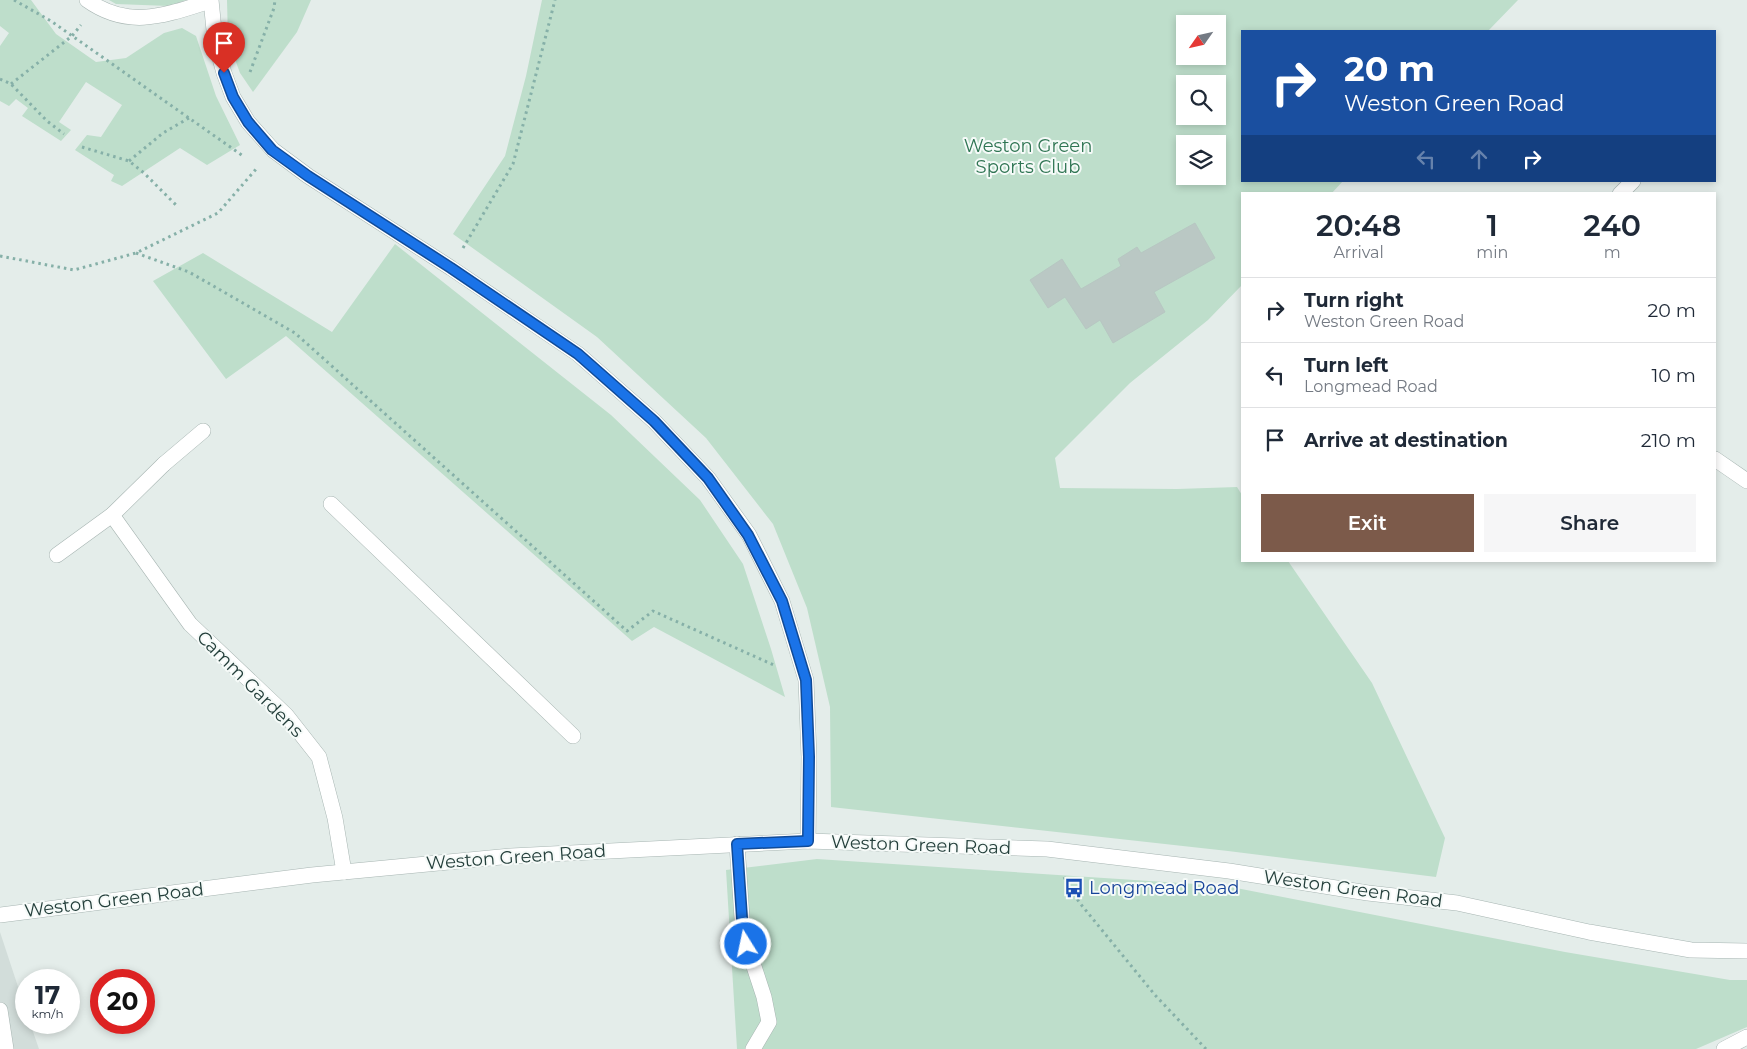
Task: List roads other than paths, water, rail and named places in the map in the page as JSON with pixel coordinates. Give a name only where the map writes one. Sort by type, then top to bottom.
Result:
[{"type":"street","points":[[87,0],[99,9],[127,17],[160,17],[210,0],[215,40],[233,97],[248,122],[272,150],[308,176],[451,268],[578,354],[654,421],[708,478],[748,535],[782,601],[806,680],[809,757],[808,841]]},
{"type":"street","points":[[1622,192],[1632,182]]},
{"type":"street","points":[[56,555],[112,515],[164,464],[203,431]]},
{"type":"street","points":[[1716,460],[1747,481]]},
{"type":"street","points":[[331,504],[573,736]]},
{"type":"street","name":"Camm Gardens","points":[[112,515],[190,624],[286,715],[319,757],[335,818],[344,872]]},
{"type":"street","name":"Weston Green Road","points":[[0,915],[344,872],[511,856],[808,841],[1047,849],[1229,871],[1368,893],[1457,903],[1589,932],[1691,950],[1747,951]]},
{"type":"street","points":[[737,844],[743,933],[764,997],[769,1022],[753,1049]]},
{"type":"street","points":[[0,1010],[6,1049]]},
{"type":"street","points":[[1724,1049],[1747,1037]]},
{"type":"place","name":"Longmead Road","points":[[1074,888]]},
{"type":"park label","name":"Weston Green Sports Club","points":[[1028,156]]}]
